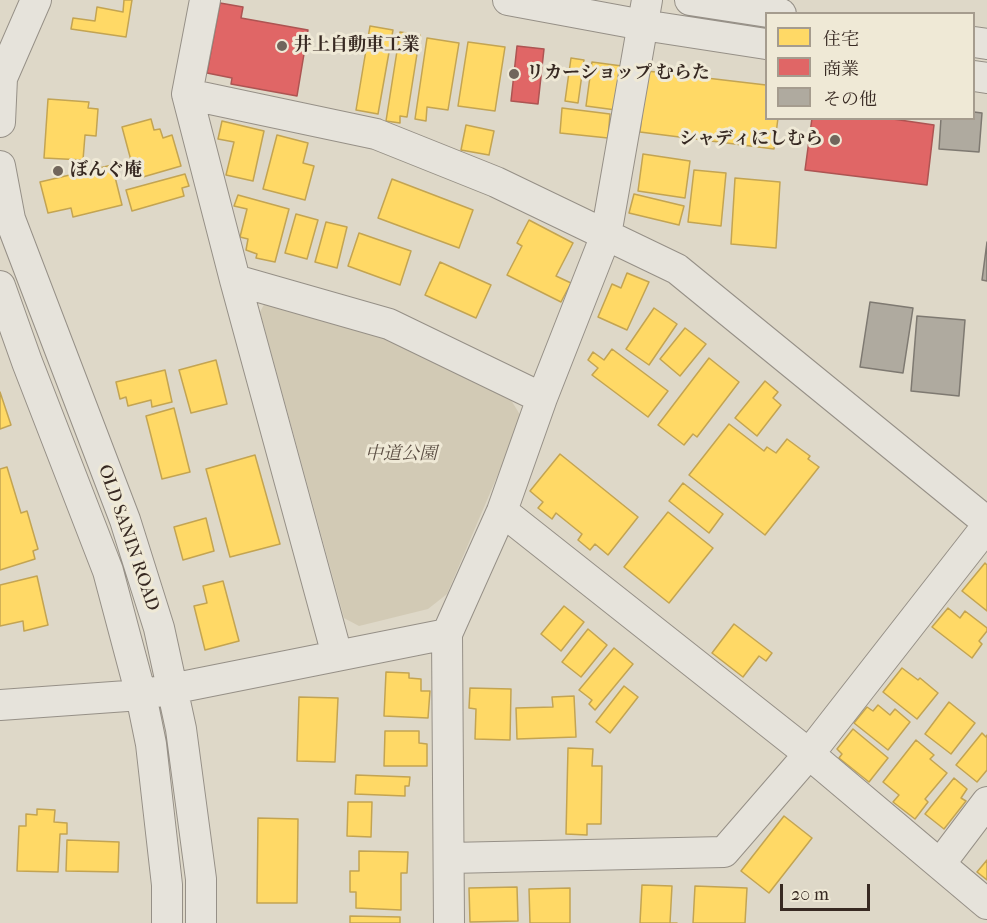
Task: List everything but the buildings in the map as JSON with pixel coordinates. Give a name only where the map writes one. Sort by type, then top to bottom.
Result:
[{"type":"street","points":[[0,122],[2,78],[36,0]]},
{"type":"street","points":[[205,0],[187,94],[337,654]]},
{"type":"street","points":[[508,0],[645,13],[765,44]]},
{"type":"street","points":[[690,0],[768,12]]},
{"type":"street","points":[[449,923],[447,634],[502,511],[542,398],[606,235],[645,13]]},
{"type":"street","points":[[187,94],[376,134],[496,182],[677,269],[987,524],[809,754],[723,852],[449,858]]},
{"type":"street","name":"OLD SANIN ROAD","points":[[0,166],[10,219],[125,520],[159,628],[181,729],[201,879],[201,923]]},
{"type":"street","points":[[235,280],[389,324],[542,398]]},
{"type":"street","points":[[0,286],[108,571],[141,695],[151,744],[157,791],[167,885],[167,923]]},
{"type":"street","points":[[502,511],[809,754],[987,904]]},
{"type":"street","points":[[0,705],[141,695],[337,654],[447,634]]},
{"type":"street","points":[[940,864],[987,802]]},
{"type":"green space","name":"中道公園","points":[[268,297],[378,335],[511,400],[522,418],[447,594],[428,609],[359,626],[344,618],[260,312]]},
{"type":"place","name":"井上自動車工業","points":[[282,46]]},
{"type":"place","name":"リカーショップ むらた","points":[[514,74]]},
{"type":"place","name":"シャディにしむら","points":[[835,140]]},
{"type":"place","name":"ぼんぐ庵","points":[[58,171]]}]
